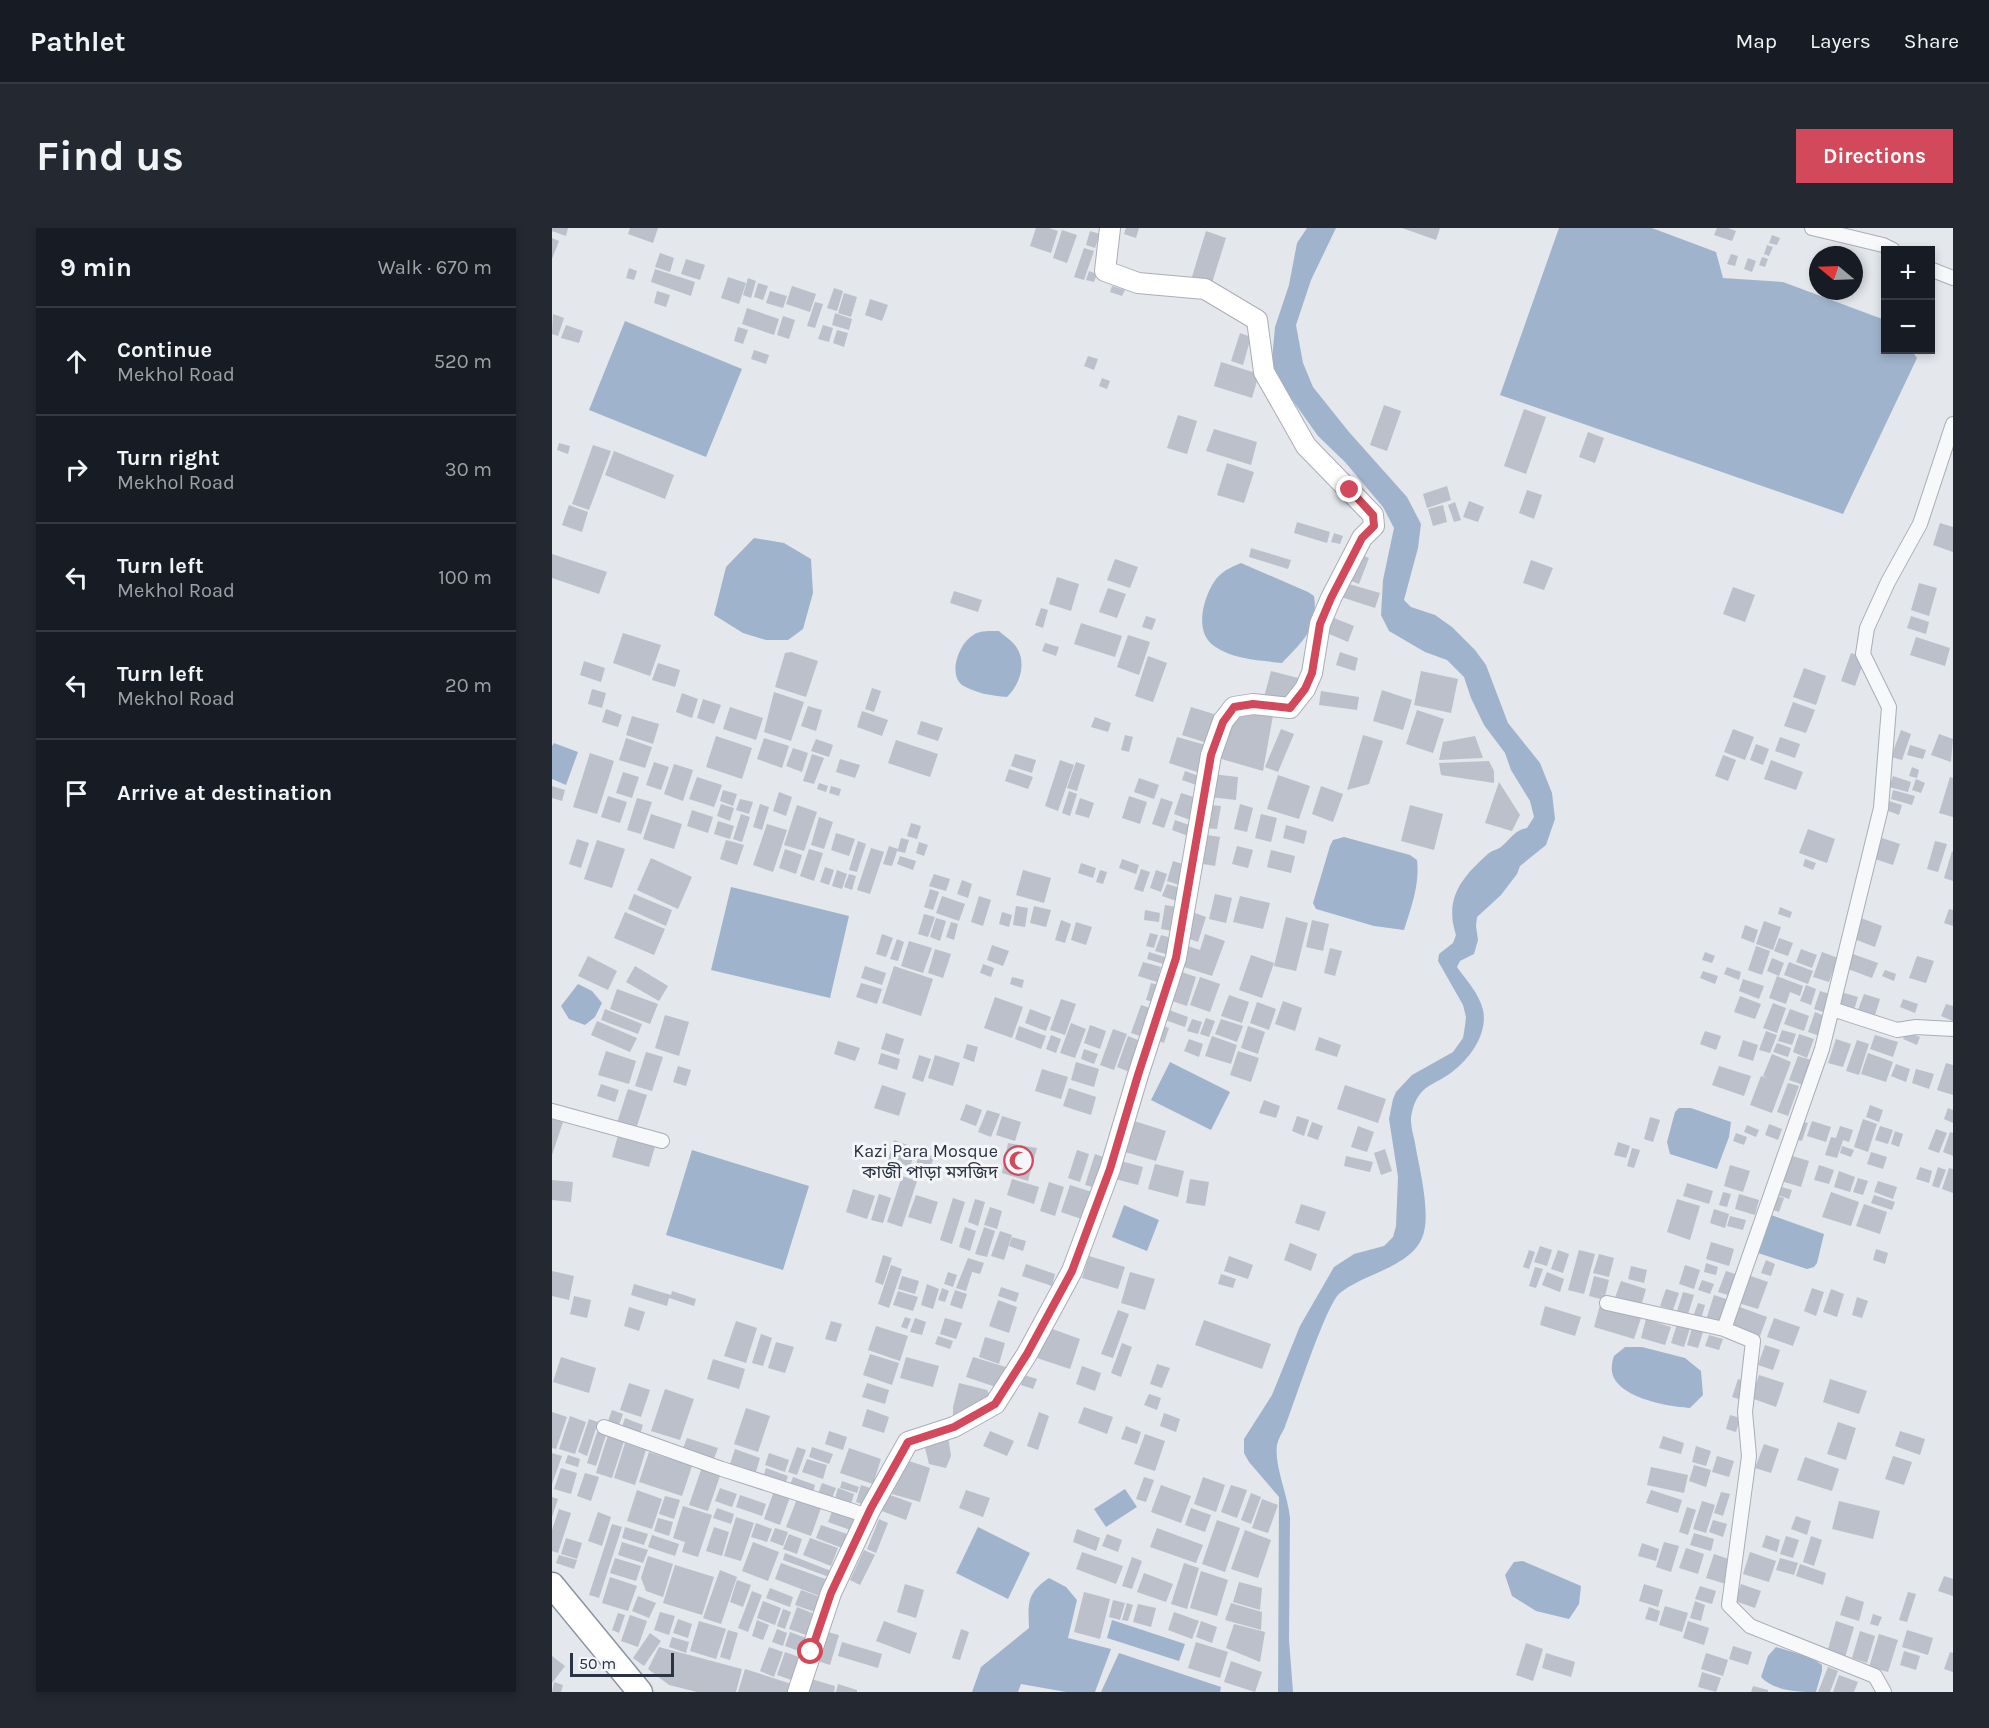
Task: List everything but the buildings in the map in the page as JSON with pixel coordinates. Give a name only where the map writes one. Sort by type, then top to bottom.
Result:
[{"type":"highway","points":[[552,1585],[640,1692]]},
{"type":"highway","points":[[552,1610],[620,1692]]},
{"type":"street","points":[[798,1692],[831,1593],[868,1516],[908,1442],[954,1427],[995,1404],[1027,1354],[1072,1271],[1110,1169],[1176,958],[1211,755],[1223,722],[1234,707],[1253,704],[1290,708],[1305,689],[1312,673],[1320,624],[1362,538],[1374,526],[1373,515],[1306,446],[1264,372],[1257,320],[1205,289],[1138,283],[1105,271],[1110,228]]},
{"type":"street","points":[[1812,228],[1884,246]]},
{"type":"street","points":[[1935,271],[1953,278]]},
{"type":"street","points":[[1724,1329],[1822,1049],[1881,808],[1889,706],[1863,654],[1867,628],[1888,582],[1920,524],[1953,423]]},
{"type":"street","points":[[1832,1009],[1897,1030],[1916,1027],[1953,1029]]},
{"type":"street","points":[[552,1110],[662,1142]]},
{"type":"street","points":[[1607,1303],[1724,1329],[1753,1341],[1745,1412],[1749,1456],[1729,1605],[1750,1626],[1875,1676],[1884,1692]]},
{"type":"street","points":[[604,1426],[868,1516]]},
{"type":"water","points":[[1307,228],[1336,228],[1311,280],[1296,325],[1303,363],[1313,387],[1349,432],[1407,497],[1421,524],[1418,548],[1404,600],[1411,607],[1435,615],[1452,627],[1475,650],[1486,665],[1508,723],[1540,763],[1552,793],[1555,819],[1546,845],[1520,866],[1517,874],[1501,895],[1477,917],[1478,940],[1474,954],[1460,961],[1457,967],[1481,1004],[1483,1027],[1466,1060],[1423,1091],[1412,1112],[1412,1128],[1422,1178],[1426,1217],[1422,1238],[1407,1256],[1350,1286],[1334,1301],[1319,1334],[1278,1443],[1277,1462],[1290,1518],[1289,1640],[1293,1692],[1278,1692],[1279,1497],[1249,1462],[1244,1453],[1244,1439],[1272,1395],[1300,1326],[1334,1267],[1354,1254],[1384,1246],[1393,1237],[1396,1226],[1398,1177],[1389,1119],[1393,1099],[1396,1092],[1412,1075],[1453,1052],[1463,1038],[1466,1017],[1463,1005],[1438,961],[1439,954],[1453,943],[1456,935],[1452,910],[1454,899],[1464,880],[1479,862],[1516,833],[1527,828],[1534,817],[1530,801],[1511,770],[1505,753],[1484,725],[1464,677],[1447,660],[1425,652],[1389,631],[1381,615],[1383,580],[1394,528],[1383,507],[1345,462],[1318,436],[1271,370],[1275,327],[1289,285],[1297,243]]},
{"type":"water","points":[[1559,228],[1652,228],[1716,252],[1723,278],[1783,282],[1809,292],[1809,300],[1831,300],[1881,319],[1881,354],[1914,354],[1917,358],[1843,514],[1500,395]]},
{"type":"water","points":[[625,321],[742,369],[706,457],[589,410]]},
{"type":"water","points":[[754,538],[784,543],[811,559],[813,593],[803,629],[788,640],[766,640],[743,633],[714,615],[726,567]]},
{"type":"water","points":[[1241,563],[1314,596],[1314,617],[1311,626],[1302,641],[1282,663],[1247,659],[1222,651],[1208,640],[1204,632],[1202,615],[1210,589],[1216,578]]},
{"type":"water","points":[[984,631],[999,631],[1015,645],[1021,661],[1018,681],[1007,697],[984,694],[967,688],[958,680],[956,674],[959,652],[967,640]]},
{"type":"water","points":[[554,743],[578,752],[566,785],[552,779],[552,746]]},
{"type":"water","points":[[1344,837],[1410,855],[1417,860],[1416,887],[1404,930],[1374,926],[1316,909],[1313,903],[1330,846],[1333,840]]},
{"type":"water","points":[[731,887],[849,916],[830,998],[711,970]]},
{"type":"water","points":[[578,984],[592,991],[602,1003],[595,1017],[585,1025],[569,1019],[561,1006]]},
{"type":"water","points":[[1170,1062],[1230,1092],[1211,1130],[1151,1100]]},
{"type":"water","points":[[1679,1108],[1691,1108],[1731,1122],[1729,1137],[1717,1169],[1670,1154],[1667,1142],[1675,1112]]},
{"type":"water","points":[[692,1150],[809,1186],[783,1270],[666,1235]]},
{"type":"water","points":[[1124,1205],[1159,1220],[1147,1251],[1112,1237]]},
{"type":"water","points":[[1771,1215],[1824,1234],[1814,1267],[1807,1269],[1758,1253]]},
{"type":"water","points":[[1625,1347],[1642,1347],[1685,1358],[1701,1371],[1703,1395],[1690,1408],[1654,1402],[1628,1392],[1613,1376],[1612,1365],[1614,1356]]},
{"type":"water","points":[[1125,1489],[1137,1507],[1106,1527],[1094,1509]]},
{"type":"water","points":[[978,1527],[1030,1553],[1008,1599],[956,1573]]},
{"type":"water","points":[[1523,1561],[1581,1586],[1579,1604],[1569,1619],[1536,1611],[1512,1596],[1505,1575],[1514,1562]]},
{"type":"water","points":[[1049,1578],[1066,1587],[1077,1600],[1068,1638],[1111,1649],[1095,1692],[1066,1692],[1021,1684],[1018,1692],[972,1692],[981,1667],[1029,1628],[1030,1599],[1036,1588]]},
{"type":"water","points":[[1112,1620],[1185,1644],[1179,1661],[1107,1638]]},
{"type":"water","points":[[1776,1647],[1812,1658],[1822,1665],[1816,1692],[1779,1688],[1761,1677],[1768,1656]]},
{"type":"water","points":[[1119,1653],[1221,1687],[1220,1692],[1101,1692]]},
{"type":"place","name":"Kazi Para Mosque কাজী পাড়া মসজিদ","points":[[1019,1161]]},
{"type":"route","points":[[811,1652],[831,1593],[871,1508],[908,1442],[954,1427],[995,1404],[1027,1354],[1072,1271],[1110,1169],[1176,958],[1211,755],[1223,722],[1234,707],[1253,704],[1290,708],[1305,689],[1312,673],[1320,624],[1331,598],[1362,538],[1374,526],[1373,515],[1350,490]]}]
